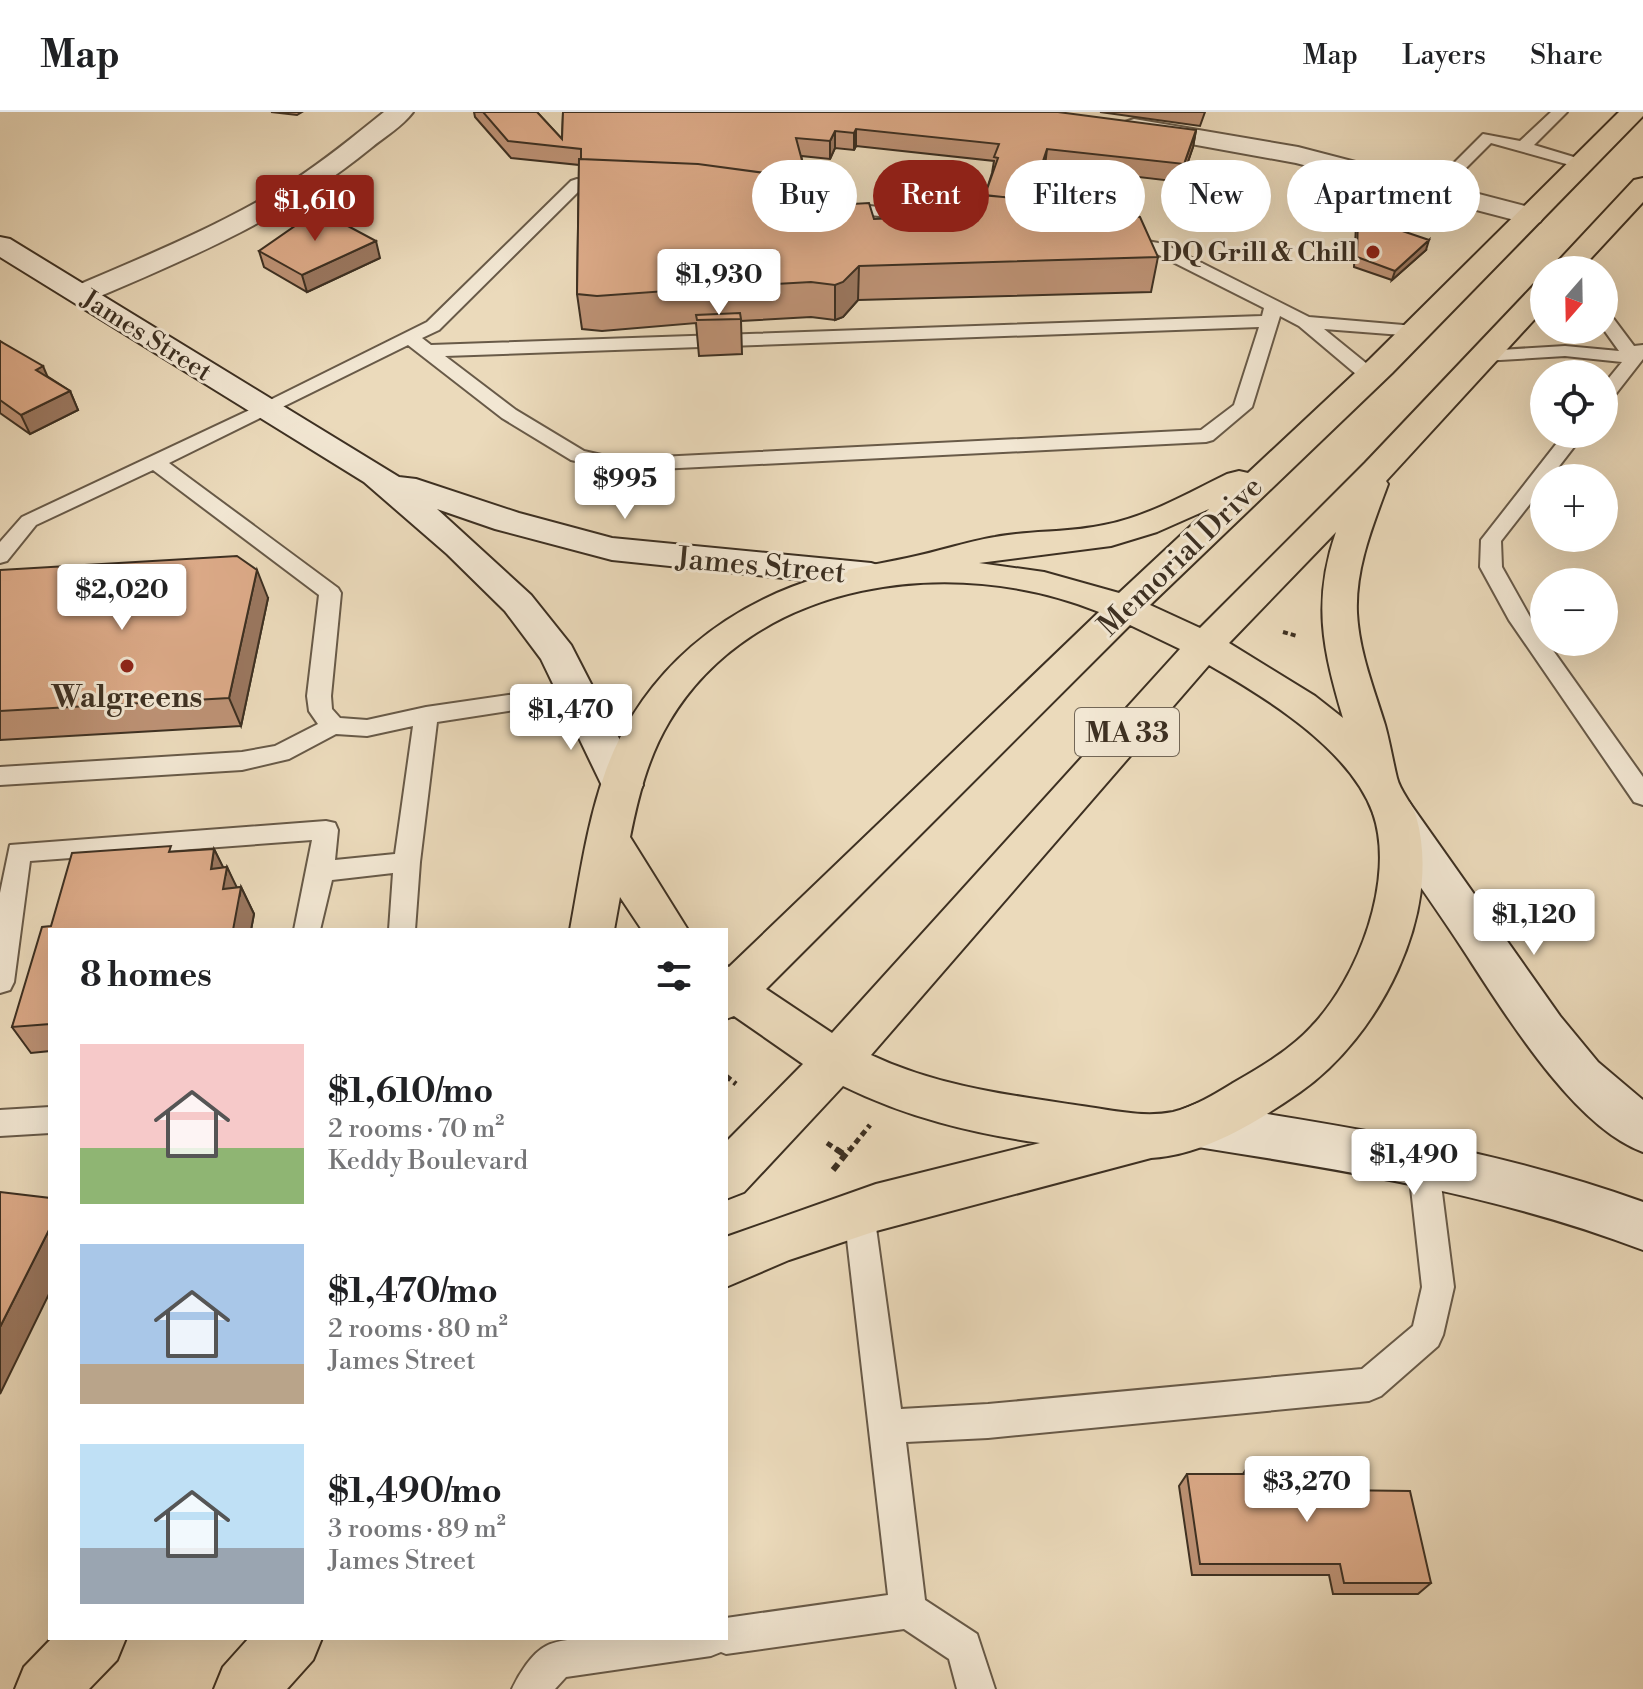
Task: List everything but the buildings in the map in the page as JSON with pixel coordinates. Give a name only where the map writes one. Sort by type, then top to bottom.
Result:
[{"type":"main road","points":[[81,294],[180,251],[279,201],[332,167],[400,112]]},
{"type":"main road","name":"Memorial Drive","points":[[729,992],[1125,608],[1370,376],[1633,112]]},
{"type":"main road","points":[[1104,123],[1253,146],[1311,160]]},
{"type":"main road","points":[[1580,256],[1638,200]]},
{"type":"main road","points":[[1480,202],[1530,216]]},
{"type":"main road","name":"James Street","points":[[3,251],[81,294],[376,475],[460,546],[518,603],[558,654],[622,785]]},
{"type":"main road","name":"MA 33","points":[[728,1174],[838,1059],[1203,647],[1377,470],[1530,306]]},
{"type":"main road","points":[[592,928],[609,838],[622,785],[636,746],[655,711],[699,658],[726,635],[774,607],[834,584],[1011,545],[1109,535],[1174,513],[1277,462]]},
{"type":"main road","points":[[728,1261],[801,1231],[841,1197],[952,1186],[1177,1130],[1284,1079],[1325,1045],[1370,979],[1385,945],[1397,896],[1399,854],[1386,794],[1348,677],[1339,622],[1339,597],[1351,542],[1377,470]]},
{"type":"main road","name":"James Street","points":[[376,475],[507,521],[612,549],[886,573]]},
{"type":"main road","points":[[886,573],[986,573],[1035,581],[1125,608],[1203,647],[1298,701],[1386,794],[1543,1030],[1581,1077],[1643,1130]]},
{"type":"main road","points":[[609,838],[638,890],[665,928]]},
{"type":"main road","points":[[729,992],[838,1059],[902,1090],[939,1103],[1005,1117],[1177,1130],[1423,1161],[1504,1180],[1643,1226]]},
{"type":"main road","points":[[46,1689],[93,1640]]},
{"type":"main road","points":[[245,1689],[289,1640]]},
{"type":"lane","points":[[1524,146],[1560,112]]},
{"type":"lane","points":[[1465,160],[1488,137],[1582,164]]},
{"type":"lane","points":[[0,556],[29,521],[267,409],[433,326],[577,184],[623,186]]},
{"type":"lane","points":[[1102,238],[1158,248],[1272,314]]},
{"type":"lane","points":[[410,338],[509,414],[578,456],[619,465],[1206,436],[1243,407],[1272,314]]},
{"type":"lane","points":[[427,351],[1272,314],[1305,322],[1415,331]]},
{"type":"lane","points":[[1305,322],[1370,376]]},
{"type":"lane","points":[[1618,332],[1638,353]]},
{"type":"lane","points":[[1483,356],[1565,351],[1638,353]]},
{"type":"lane","points":[[1618,378],[1638,353]]},
{"type":"lane","points":[[1563,448],[1491,540],[1491,567],[1517,615],[1643,796]]},
{"type":"lane","points":[[155,462],[330,593],[319,696],[321,711],[333,726]]},
{"type":"lane","points":[[0,776],[242,761],[281,753],[333,726],[367,728],[426,715],[578,693]]},
{"type":"lane","points":[[402,928],[407,862],[426,715]]},
{"type":"lane","points":[[0,982],[19,852],[326,830],[321,871],[307,928]]},
{"type":"lane","points":[[321,871],[407,862]]},
{"type":"lane","points":[[0,1123],[48,1120]]},
{"type":"lane","points":[[887,1426],[988,1421],[1369,1385],[1427,1335],[1438,1287],[1423,1161]]},
{"type":"lane","points":[[841,1197],[887,1426],[908,1610]]},
{"type":"lane","points":[[728,1636],[908,1610],[964,1647],[976,1689]]},
{"type":"lane","points":[[531,1689],[556,1660],[697,1640]]},
{"type":"path","points":[[728,1078],[736,1084]]},
{"type":"path","points":[[841,1197],[845,1155],[878,1115]]},
{"type":"path","points":[[827,1143],[845,1155]]},
{"type":"place","name":"DQ Grill & Chill","points":[[1373,252]]},
{"type":"place","name":"Walgreens","points":[[127,666]]}]
